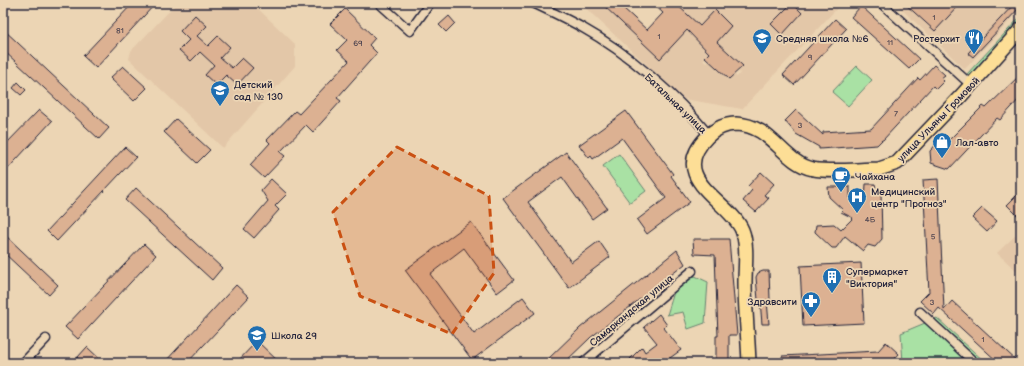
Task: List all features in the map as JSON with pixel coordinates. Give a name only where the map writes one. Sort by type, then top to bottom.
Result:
[{"type":"main road","name":"улица Ульяны Громовой","points":[[709,135],[725,125],[747,124],[762,131],[794,159],[812,169],[879,169],[896,163],[1021,29]]},
{"type":"main road","name":"Батальная улица","points":[[709,135],[701,143],[696,153],[694,168],[698,180],[704,190],[735,219],[742,231],[745,254],[748,363]]},
{"type":"street","points":[[379,3],[410,31],[430,3]]},
{"type":"street","name":"Батальная улица","points":[[533,3],[584,28],[621,54],[658,83],[709,135]]},
{"type":"street","points":[[881,3],[970,85]]},
{"type":"street","name":"Самаркандская улица","points":[[583,363],[692,271]]},
{"type":"street","points":[[920,312],[975,363]]},
{"type":"street","points":[[23,363],[46,339]]},
{"type":"highlighted area","points":[[397,147],[489,196],[494,273],[452,334],[360,296],[333,212]]},
{"type":"shaded area","name":"Детский сад № 130","points":[[177,3],[252,3],[295,44],[295,66],[223,148],[129,59],[131,51]]},
{"type":"shaded area","name":"Средняя школа №6","points":[[580,3],[604,3],[603,5],[660,58],[687,30],[705,49],[710,52],[703,60],[706,63],[709,60],[729,79],[734,74],[737,77],[740,73],[738,71],[742,66],[717,42],[731,26],[715,10],[698,28],[675,3],[842,3],[742,109],[684,99]]},
{"type":"shaded area","points":[[895,3],[1021,3],[1021,9],[965,69]]},
{"type":"shaded area","points":[[1021,230],[1021,275],[997,253]]},
{"type":"green space","points":[[1021,16],[1021,20],[971,74],[966,75]]},
{"type":"green space","points":[[857,66],[872,80],[848,106],[832,92]]},
{"type":"green space","points":[[619,154],[646,191],[630,203],[603,166]]},
{"type":"green space","points":[[695,276],[708,282],[705,323],[688,329],[683,312],[667,315],[674,292]]},
{"type":"green space","points":[[937,318],[986,363],[903,363],[901,333]]},
{"type":"building","points":[[133,3],[156,3],[96,68],[83,56]]},
{"type":"building","points":[[601,3],[626,3],[622,7],[647,30],[663,13],[652,3],[675,3],[700,26],[715,10],[731,26],[717,42],[743,66],[729,79],[705,57],[709,53],[687,30],[660,59]]},
{"type":"building","points":[[792,3],[802,13],[782,35],[771,24]]},
{"type":"building","points":[[904,3],[961,3],[935,31]]},
{"type":"building","points":[[1015,3],[1021,6],[973,57],[968,53]]},
{"type":"building","points":[[861,6],[919,59],[909,69],[851,17]]},
{"type":"building","points":[[345,9],[375,38],[369,45],[377,53],[337,98],[341,101],[313,132],[306,125],[280,152],[285,156],[264,178],[250,165],[270,143],[267,140],[295,111],[299,114],[349,61],[337,50],[347,40],[330,24]]},
{"type":"building","points":[[195,15],[207,26],[197,36],[208,46],[218,36],[230,47],[220,58],[232,68],[242,58],[253,68],[237,85],[226,75],[216,85],[205,75],[214,65],[200,52],[191,61],[179,50],[189,40],[180,31]]},
{"type":"building","points":[[449,16],[455,23],[446,32],[439,25]]},
{"type":"building","points":[[835,19],[846,29],[794,85],[783,75]]},
{"type":"building","points":[[3,29],[109,128],[99,139],[3,50]]},
{"type":"building","points":[[934,65],[945,75],[941,78],[944,81],[936,89],[933,86],[877,145],[819,149],[819,147],[796,134],[785,121],[796,110],[823,135],[823,132],[871,129],[918,78],[920,80]]},
{"type":"building","points":[[123,66],[147,88],[134,101],[110,78]]},
{"type":"building","points":[[1021,74],[1021,97],[1000,120],[997,118],[949,169],[931,163],[930,151],[944,136],[950,139],[983,106],[986,108]]},
{"type":"building","points":[[18,82],[26,90],[21,95],[13,88]]},
{"type":"building","points":[[39,110],[52,121],[3,174],[3,147]]},
{"type":"building","points":[[626,111],[673,174],[671,176],[690,202],[647,234],[637,220],[666,198],[622,138],[593,159],[591,156],[589,158],[579,145]]},
{"type":"building","points":[[176,119],[210,150],[197,163],[164,132]]},
{"type":"building","points":[[125,147],[136,157],[57,241],[47,231]]},
{"type":"building","points":[[566,152],[607,208],[592,219],[562,177],[528,202],[571,262],[599,241],[610,257],[569,288],[503,198]]},
{"type":"building","points":[[761,172],[774,184],[764,195],[769,198],[756,212],[743,201],[752,190],[748,186]]},
{"type":"building","points":[[271,179],[287,194],[275,206],[279,210],[254,238],[244,229],[268,201],[261,190]]},
{"type":"building","points":[[938,179],[944,310],[952,301],[1019,363],[999,363],[939,308],[934,314],[920,301],[929,292],[923,180]]},
{"type":"building","points":[[866,184],[875,184],[877,193],[881,194],[882,239],[875,247],[868,245],[863,251],[845,236],[836,248],[832,248],[815,232],[816,225],[834,224],[841,230],[853,218],[841,212],[843,210],[829,197],[828,187],[850,187],[850,201],[865,200]]},
{"type":"building","points":[[136,188],[222,268],[212,280],[125,200]]},
{"type":"building","points":[[1021,191],[1021,219],[1007,205]]},
{"type":"building","points":[[982,208],[997,221],[987,232],[972,218]]},
{"type":"building","points":[[471,222],[514,280],[497,293],[464,248],[430,274],[474,334],[523,297],[535,313],[472,360],[405,270]]},
{"type":"building","points":[[3,233],[58,285],[49,295],[3,252]]},
{"type":"building","points":[[693,239],[729,239],[737,335],[729,335],[729,363],[716,363],[716,336],[718,336],[715,255],[694,254]]},
{"type":"building","points":[[144,244],[156,255],[78,339],[65,327]]},
{"type":"building","points":[[677,250],[685,264],[590,338],[564,363],[544,363],[580,328]]},
{"type":"building","name":"Супермаркет \"Виктория\"","points":[[861,263],[864,323],[803,326],[800,266]]},
{"type":"building","points":[[769,271],[770,300],[767,300],[769,324],[762,324],[760,300],[758,300],[756,277],[758,273]]},
{"type":"building","points":[[236,285],[249,297],[187,363],[164,363]]},
{"type":"building","points":[[659,314],[667,325],[664,328],[681,350],[663,363],[632,363],[630,359],[642,347],[645,352],[657,343],[644,327]]},
{"type":"building","name":"Школа 29","points":[[257,341],[280,363],[236,363]]},
{"type":"building","points":[[886,342],[899,354],[891,363],[783,363],[782,356],[878,351]]},
{"type":"building","points":[[87,347],[104,363],[83,363],[77,358]]},
{"type":"place","name":"Средняя школа №6","points":[[762,55]]},
{"type":"place","name":"Ростерхит","points":[[974,55]]},
{"type":"place","name":"Детский сад № 130","points":[[220,107]]},
{"type":"place","name":"Лал-авто","points":[[942,159]]},
{"type":"place","name":"Чайхана","points":[[841,193]]},
{"type":"place","name":"Медицинский центр \"Прогноз\"","points":[[857,214]]},
{"type":"place","name":"Супермаркет \"Виктория\"","points":[[832,294]]},
{"type":"place","name":"Здравсити","points":[[811,318]]},
{"type":"place","name":"Школа 29","points":[[257,352]]}]
